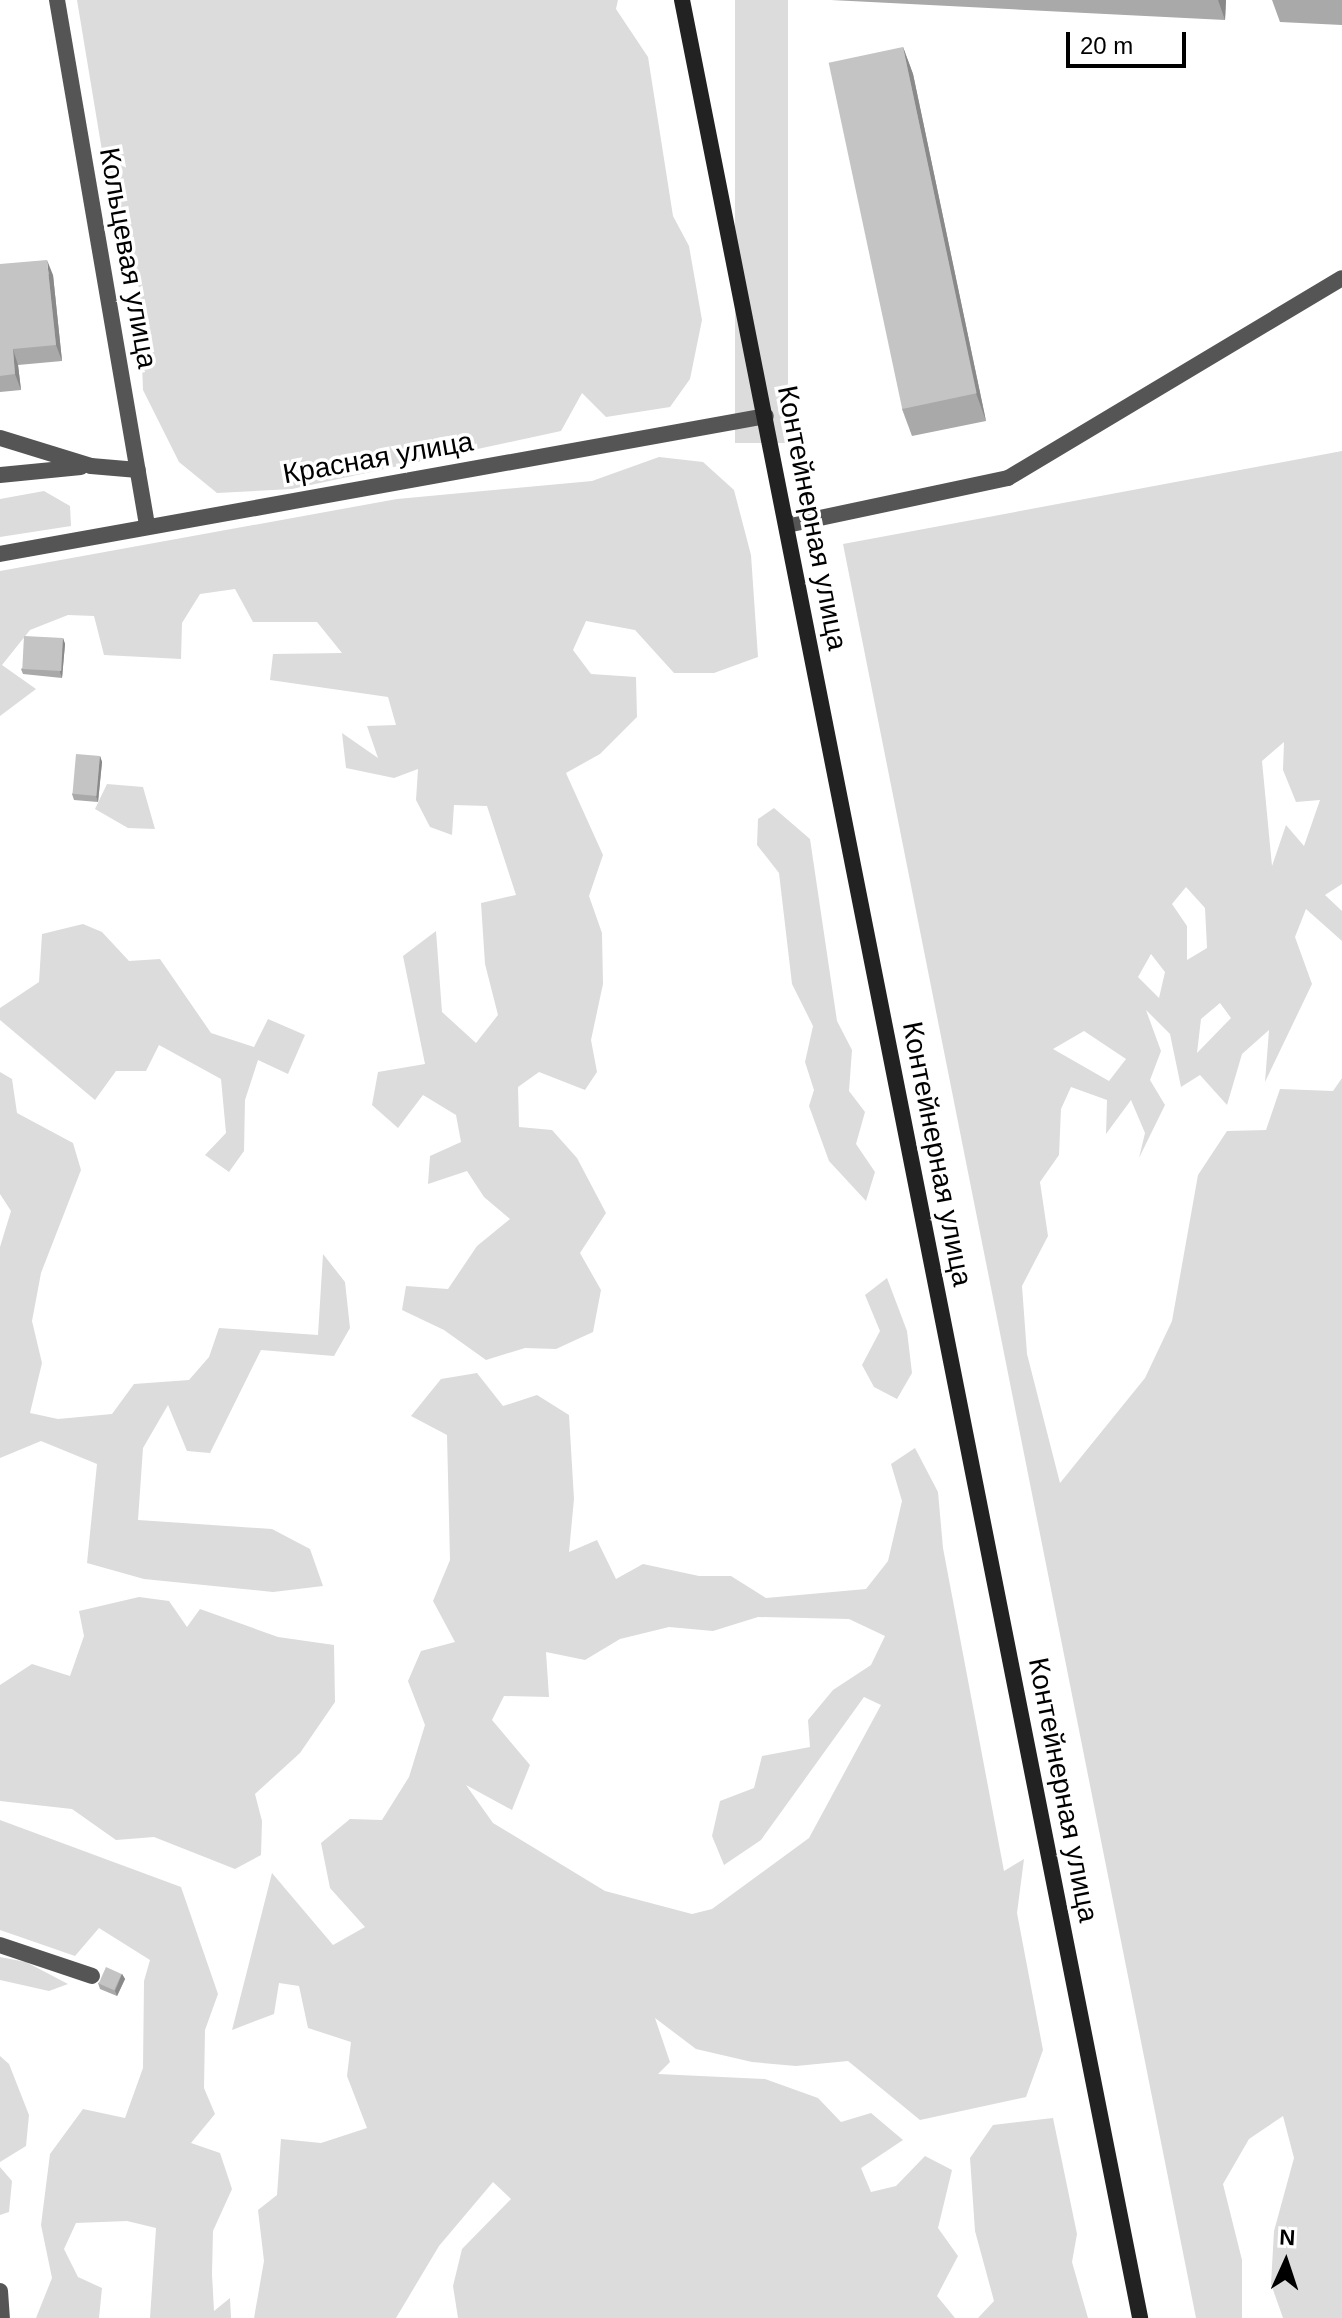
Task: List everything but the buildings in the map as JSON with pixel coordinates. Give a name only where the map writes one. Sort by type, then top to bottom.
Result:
[{"type":"street","name":"Кольцевая улица","points":[[57,0],[147,525]]},
{"type":"street","name":"Контейнерная улица","points":[[682,0],[1140,2318]]},
{"type":"street","points":[[787,525],[1008,478],[1342,278]]},
{"type":"street","name":"Красная улица","points":[[0,554],[147,525],[766,416]]},
{"type":"street","points":[[0,438],[91,466]]},
{"type":"street","points":[[0,475],[91,466],[138,470]]},
{"type":"street","points":[[0,1945],[92,1976]]},
{"type":"street","points":[[0,2291],[2,2318]]},
{"type":"shaded area","points":[[77,0],[618,0],[616,9],[648,57],[673,216],[689,246],[702,320],[690,379],[670,407],[606,417],[582,393],[561,431],[292,489],[217,493],[179,462],[143,390],[139,288],[108,187]]},
{"type":"shaded area","points":[[735,0],[788,0],[788,443],[735,443]]},
{"type":"shaded area","points":[[1342,451],[1342,884],[1325,895],[1342,911],[1342,941],[1306,909],[1295,937],[1312,984],[1265,1082],[1269,1030],[1242,1054],[1227,1105],[1200,1075],[1181,1087],[1170,1034],[1146,1010],[1161,1051],[1150,1080],[1165,1105],[1139,1158],[1145,1133],[1131,1100],[1106,1134],[1107,1100],[1071,1087],[1061,1109],[1059,1155],[1040,1182],[1048,1236],[1022,1286],[1027,1354],[1060,1483],[1145,1378],[1172,1321],[1198,1175],[1227,1131],[1266,1130],[1280,1089],[1333,1091],[1342,1078],[1342,2318],[1283,2318],[1271,2284],[1274,2231],[1294,2158],[1283,2116],[1249,2139],[1223,2184],[1242,2260],[1242,2318],[1196,2318],[843,544]],"holes":[[[1284,742],[1283,770],[1296,802],[1320,800],[1304,846],[1286,825],[1272,866],[1262,761]],[[1186,887],[1205,908],[1207,948],[1187,960],[1187,926],[1172,904]],[[1151,954],[1165,972],[1159,998],[1138,977]],[[1220,1003],[1231,1018],[1197,1053],[1201,1019]],[[1084,1031],[1126,1059],[1109,1081],[1053,1049]]]},
{"type":"shaded area","points":[[659,457],[703,462],[734,490],[751,555],[758,657],[714,673],[674,673],[635,630],[586,621],[573,650],[591,674],[636,677],[637,717],[600,754],[566,773],[603,855],[589,896],[602,933],[603,984],[591,1040],[597,1072],[585,1090],[539,1072],[518,1087],[519,1127],[552,1130],[577,1158],[606,1213],[580,1253],[601,1290],[593,1332],[556,1349],[525,1348],[486,1360],[444,1330],[402,1310],[406,1286],[448,1289],[477,1246],[510,1219],[484,1197],[467,1171],[428,1184],[430,1156],[461,1142],[456,1115],[423,1095],[398,1128],[372,1105],[378,1072],[425,1064],[403,956],[436,931],[442,1012],[476,1043],[498,1015],[485,964],[481,903],[516,895],[487,806],[454,805],[452,835],[430,827],[416,800],[418,769],[394,778],[346,768],[342,733],[378,758],[367,726],[396,725],[388,697],[270,680],[273,654],[342,653],[317,622],[253,622],[235,589],[200,594],[182,623],[181,659],[104,655],[94,616],[68,615],[30,630],[2,665],[36,689],[0,716],[0,571],[397,499],[592,481]]},
{"type":"shaded area","points":[[44,491],[70,506],[71,526],[0,537],[0,499]]},
{"type":"shaded area","points":[[107,784],[143,787],[155,829],[128,828],[95,809]]},
{"type":"shaded area","points":[[774,808],[810,839],[837,1021],[852,1050],[849,1091],[865,1112],[856,1144],[875,1172],[866,1201],[829,1161],[809,1106],[814,1090],[805,1062],[813,1026],[792,984],[779,873],[757,845],[758,819]]},
{"type":"shaded area","points":[[83,924],[102,932],[129,961],[160,959],[211,1033],[254,1047],[268,1019],[305,1035],[288,1074],[258,1060],[245,1100],[244,1151],[229,1172],[205,1155],[226,1133],[221,1079],[159,1045],[146,1071],[116,1071],[95,1100],[0,1020],[0,1008],[39,982],[42,934]]},
{"type":"shaded area","points":[[0,1072],[12,1079],[17,1113],[73,1143],[81,1170],[41,1273],[32,1321],[42,1363],[30,1413],[58,1419],[112,1414],[134,1384],[189,1380],[209,1357],[219,1328],[318,1335],[323,1254],[345,1282],[350,1328],[334,1356],[261,1350],[210,1453],[187,1451],[168,1405],[143,1448],[138,1520],[272,1529],[310,1549],[323,1586],[273,1592],[144,1579],[87,1563],[97,1464],[41,1441],[0,1458],[0,1247],[11,1211],[0,1194]]},
{"type":"shaded area","points":[[887,1278],[907,1331],[912,1373],[897,1399],[874,1387],[862,1365],[880,1331],[865,1295]]},
{"type":"shaded area","points":[[477,1373],[503,1406],[537,1395],[569,1415],[574,1499],[569,1552],[597,1540],[616,1579],[643,1564],[699,1576],[731,1576],[766,1598],[866,1589],[888,1561],[902,1501],[891,1464],[915,1448],[938,1492],[943,1548],[1004,1871],[1024,1859],[1017,1913],[1043,2050],[1026,2097],[920,2120],[848,2061],[796,2066],[752,2062],[696,2049],[655,2018],[670,2062],[658,2074],[765,2079],[818,2098],[841,2122],[871,2113],[903,2140],[861,2168],[871,2192],[896,2186],[925,2156],[952,2170],[938,2228],[958,2256],[937,2296],[955,2318],[458,2318],[453,2286],[462,2249],[511,2199],[493,2182],[439,2246],[396,2318],[254,2318],[264,2261],[258,2210],[277,2195],[281,2139],[321,2143],[367,2128],[347,2076],[351,2042],[308,2028],[299,1986],[279,1983],[274,2014],[232,2030],[272,1873],[333,1945],[365,1927],[330,1888],[321,1843],[350,1819],[382,1820],[409,1777],[425,1725],[408,1681],[421,1651],[455,1642],[433,1601],[450,1560],[447,1435],[411,1416],[441,1379]],"holes":[[[758,1617],[849,1619],[885,1636],[871,1665],[833,1690],[808,1720],[810,1747],[762,1756],[754,1788],[720,1801],[712,1836],[724,1865],[761,1840],[864,1697],[881,1705],[809,1838],[712,1909],[692,1914],[605,1891],[493,1823],[466,1785],[512,1810],[530,1765],[492,1720],[504,1696],[549,1697],[546,1652],[585,1660],[620,1639],[669,1627],[713,1631]]]},
{"type":"shaded area","points":[[139,1597],[169,1601],[187,1627],[200,1609],[278,1637],[334,1645],[335,1702],[300,1753],[255,1794],[262,1821],[261,1855],[235,1869],[154,1837],[116,1840],[72,1809],[0,1801],[0,1685],[32,1664],[70,1676],[84,1636],[79,1611]]},
{"type":"shaded area","points":[[0,1820],[181,1887],[218,1994],[205,2030],[204,2088],[215,2114],[191,2143],[220,2153],[232,2189],[213,2231],[212,2274],[214,2311],[230,2298],[231,2318],[150,2318],[156,2228],[127,2221],[76,2223],[64,2249],[78,2277],[102,2288],[99,2318],[36,2318],[52,2278],[41,2225],[50,2154],[83,2109],[125,2118],[143,2068],[144,1981],[150,1960],[99,1928],[75,1956],[0,1930]]},
{"type":"shaded area","points":[[0,1957],[26,1962],[68,1984],[49,1991],[0,1980]]},
{"type":"shaded area","points":[[0,2056],[9,2064],[29,2115],[26,2146],[0,2162]]},
{"type":"shaded area","points":[[1053,2118],[1077,2234],[1072,2262],[1088,2318],[978,2318],[994,2301],[975,2231],[970,2158],[993,2125]]},
{"type":"shaded area","points":[[0,2167],[12,2181],[9,2212],[0,2215]]}]
